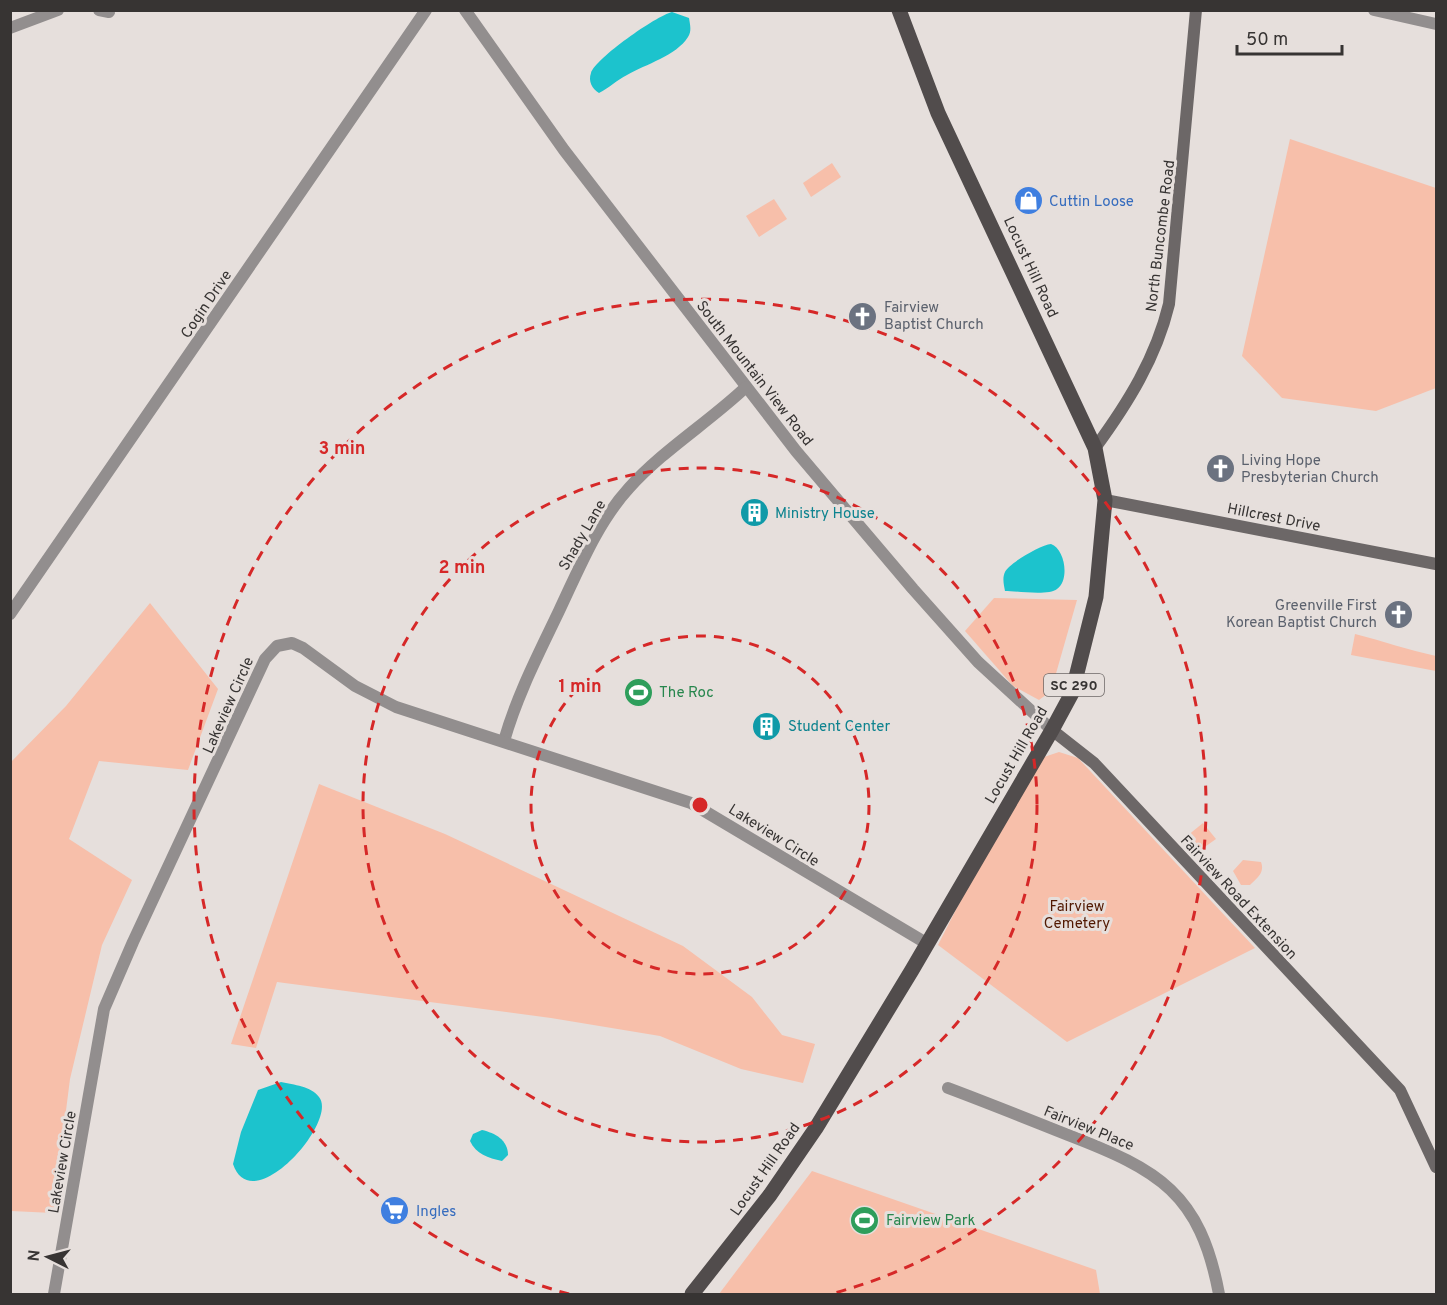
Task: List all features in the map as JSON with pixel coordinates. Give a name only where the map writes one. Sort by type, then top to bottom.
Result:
[{"type":"main road","name":"Locust Hill Road","points":[[692,1294],[770,1195],[816,1128],[1052,730],[1072,693],[1087,637],[1100,567],[1105,500],[1095,448],[938,113],[898,10]]},
{"type":"street","points":[[10,28],[58,10]]},
{"type":"street","name":"Cogin Drive","points":[[10,614],[426,10]]},
{"type":"street","name":"South Mountain View Road","points":[[465,10],[564,150],[809,468],[978,662],[1052,730]]},
{"type":"street","name":"North Buncombe Road","points":[[1095,448],[1123,410],[1144,372],[1158,344],[1169,304],[1196,10]]},
{"type":"street","points":[[1374,10],[1437,24]]},
{"type":"street","name":"Shady Lane","points":[[504,741],[512,713],[537,656],[591,543],[614,508],[642,474],[746,387]]},
{"type":"street","name":"Hillcrest Drive","points":[[1105,500],[1437,564]]},
{"type":"street","name":"Lakeview Circle","points":[[54,1294],[104,1009],[129,950],[268,653],[277,646],[292,643],[378,700],[691,803],[926,943]]},
{"type":"street","name":"Fairview Road Extension","points":[[1052,730],[1094,763],[1400,1090],[1437,1167]]},
{"type":"street","name":"Fairview Place","points":[[948,1088],[1118,1154],[1157,1177],[1181,1200],[1200,1230],[1212,1260],[1219,1294]]},
{"type":"green space","points":[[1290,139],[1436,188],[1436,388],[1376,411],[1282,398],[1242,356]]},
{"type":"green space","points":[[832,163],[841,177],[811,197],[803,183]]},
{"type":"green space","points":[[774,199],[787,219],[759,237],[746,216]]},
{"type":"green space","points":[[994,598],[1077,600],[1051,691],[1039,700],[1013,686],[965,631]]},
{"type":"green space","points":[[150,603],[218,689],[188,770],[99,761],[69,839],[132,880],[102,945],[70,1079],[53,1213],[11,1211],[11,762],[66,706]]},
{"type":"green space","points":[[1355,634],[1436,656],[1436,671],[1351,655]]},
{"type":"green space","name":"Fairview Cemetery","points":[[1059,752],[1078,758],[1255,948],[1067,1042],[938,945],[967,888],[1044,757]]},
{"type":"green space","points":[[319,784],[445,834],[683,946],[752,997],[782,1035],[815,1044],[803,1083],[741,1069],[660,1036],[551,1018],[277,982],[256,1048],[231,1044]]},
{"type":"green space","points":[[1203,823],[1216,839],[1199,851],[1187,836]]},
{"type":"green space","points":[[1243,860],[1261,862],[1261,872],[1250,885],[1241,885],[1233,871]]},
{"type":"green space","name":"Fairview Park","points":[[812,1171],[1096,1270],[1100,1294],[719,1294]]},
{"type":"water","points":[[672,12],[689,18],[690,32],[683,44],[599,93],[594,89],[590,76],[595,66],[641,29]]},
{"type":"water","points":[[1051,544],[1060,552],[1064,565],[1064,579],[1061,585],[1053,591],[1040,593],[1005,591],[1004,577],[1008,568],[1026,555]]},
{"type":"water","points":[[281,1082],[307,1088],[316,1093],[322,1109],[317,1125],[306,1144],[274,1174],[257,1181],[243,1178],[233,1164],[241,1132],[258,1090]]},
{"type":"water","points":[[482,1130],[496,1135],[506,1145],[508,1155],[502,1161],[483,1155],[470,1141],[473,1134]]},
{"type":"place","name":"Cuttin Loose","points":[[1028,201]]},
{"type":"place","name":"Fairview Baptist Church","points":[[863,316]]},
{"type":"place","name":"Living Hope Presbyterian Church","points":[[1220,469]]},
{"type":"place","name":"Ministry House","points":[[754,513]]},
{"type":"place","name":"Greenville First Korean Baptist Church","points":[[1398,614]]},
{"type":"place","name":"The Roc","points":[[638,692]]},
{"type":"place","name":"Student Center","points":[[767,726]]},
{"type":"place","name":"Ingles","points":[[395,1211]]},
{"type":"place","name":"Fairview Park","points":[[865,1220]]}]
